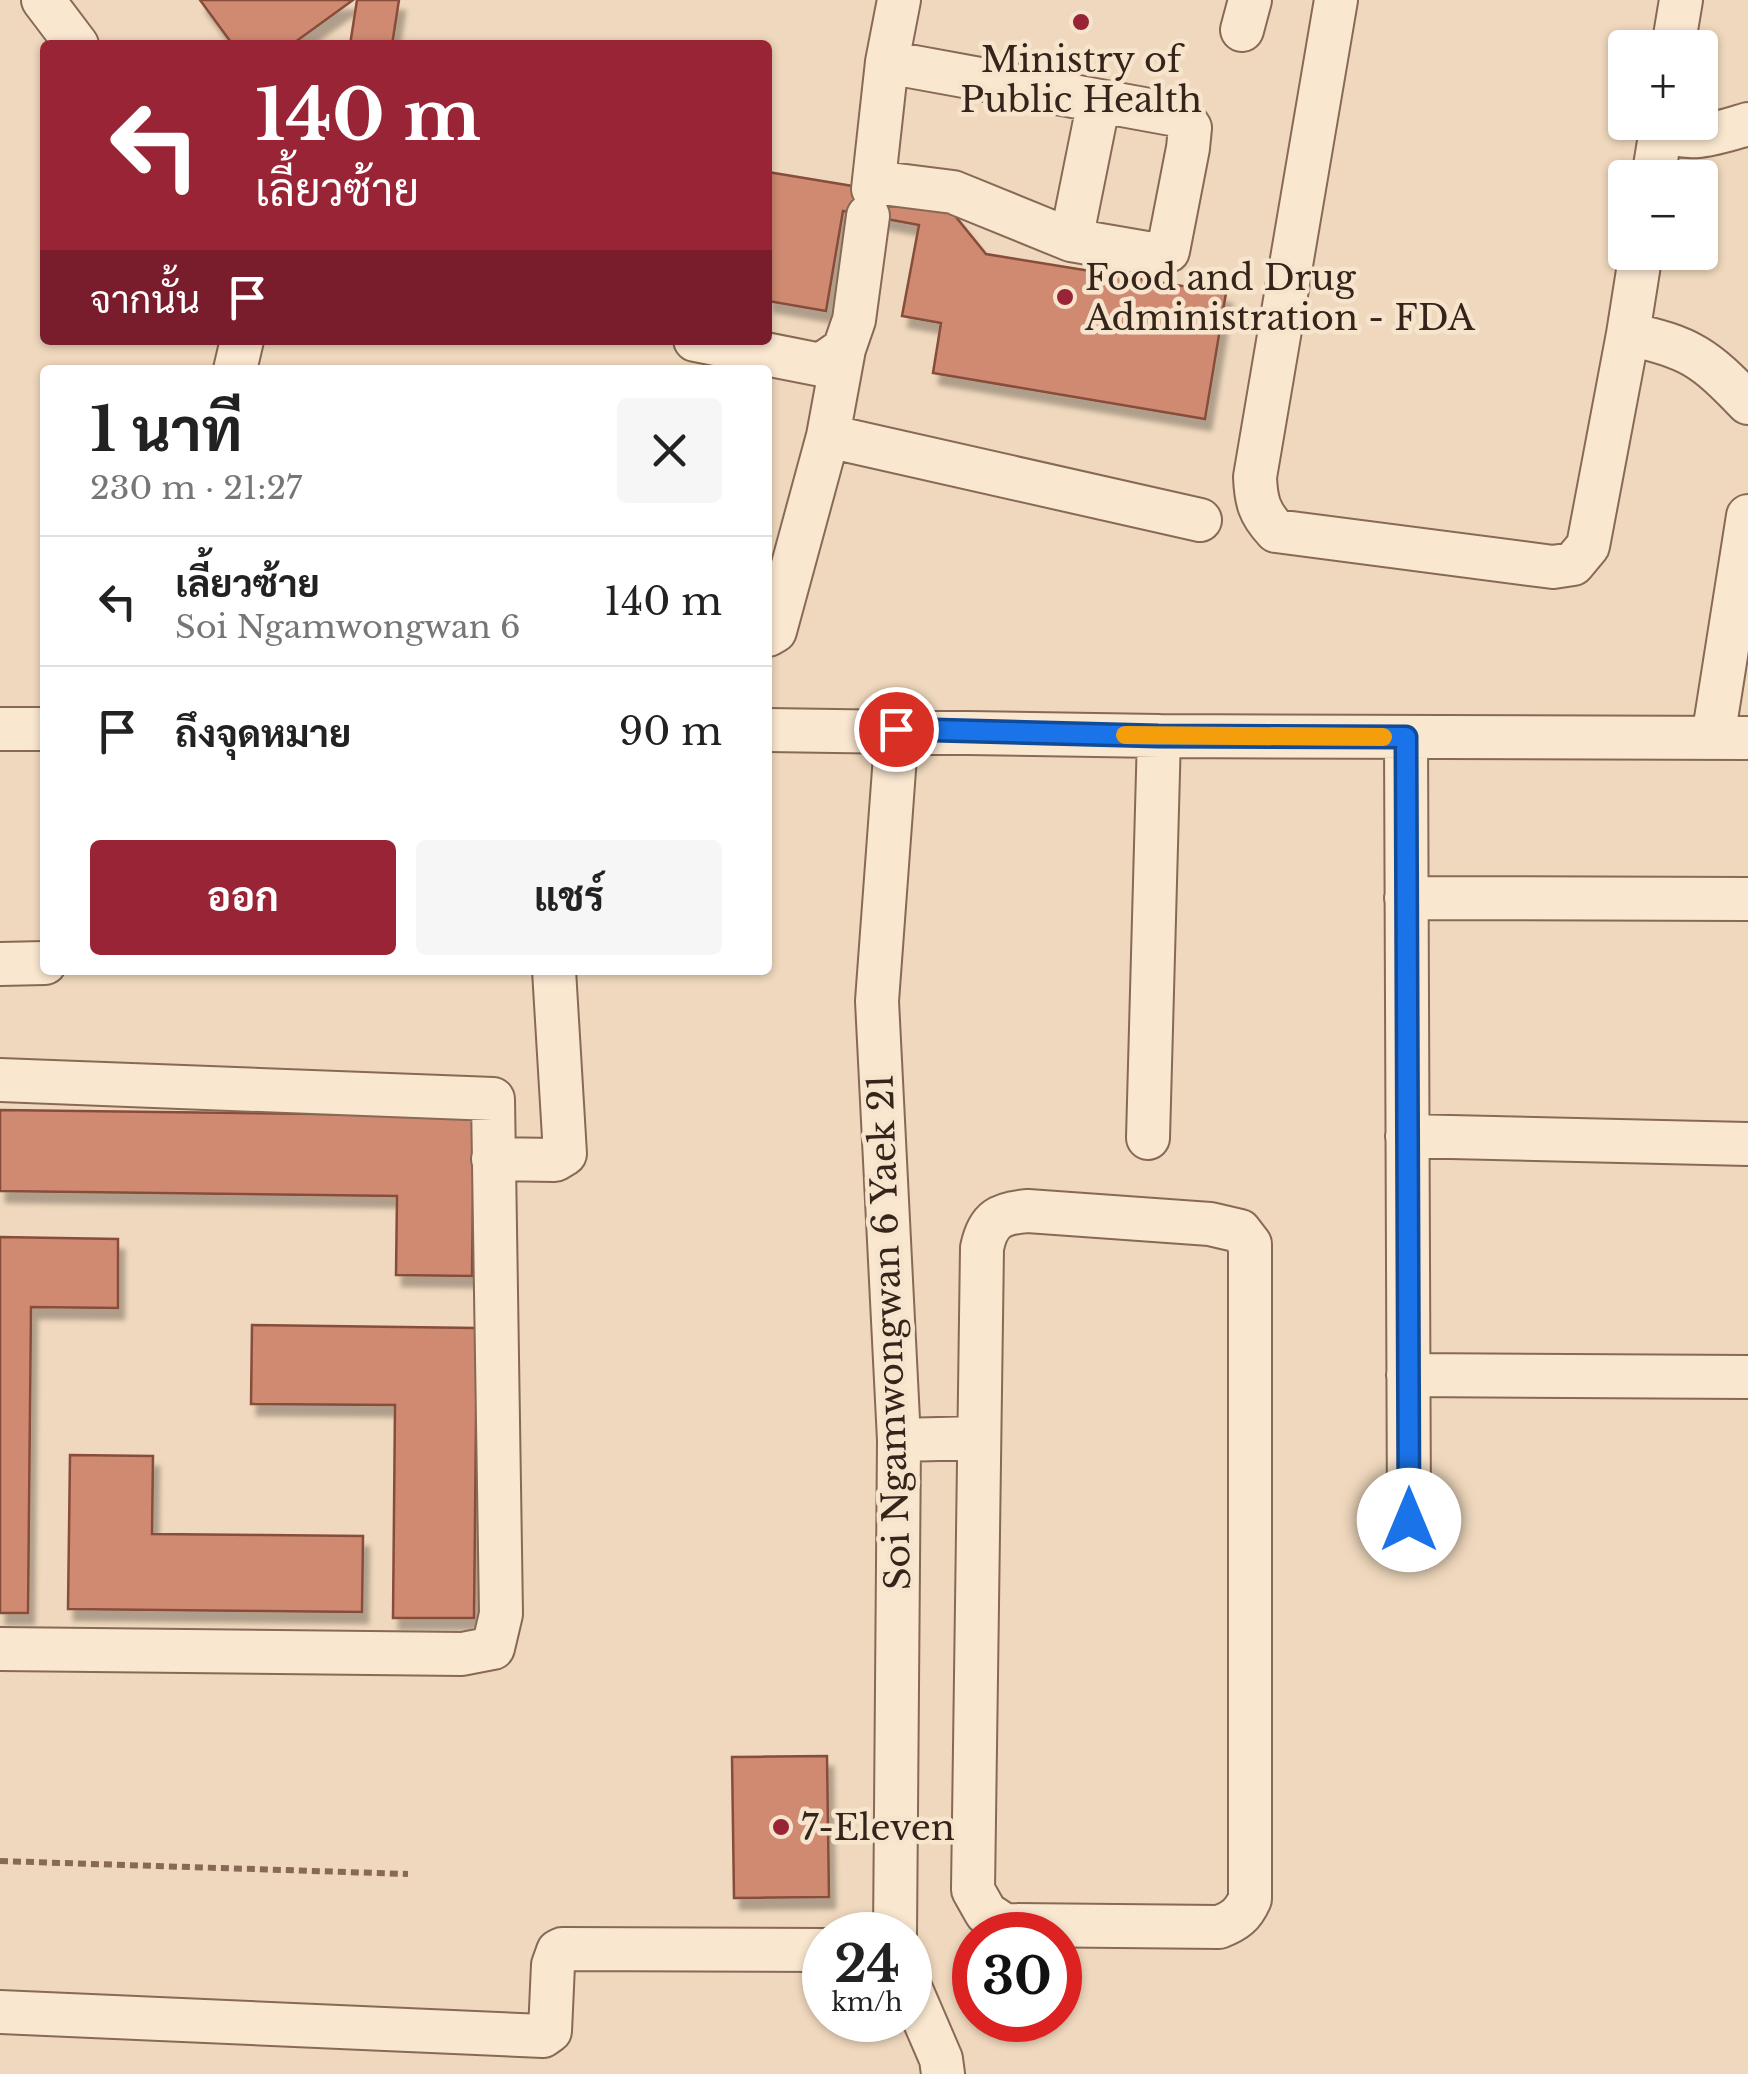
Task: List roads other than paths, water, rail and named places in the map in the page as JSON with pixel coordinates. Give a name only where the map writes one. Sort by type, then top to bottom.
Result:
[{"type":"street","points":[[43,0],[72,40]]},
{"type":"street","points":[[772,633],[828,436],[844,349],[854,320],[887,62],[899,0]]},
{"type":"street","points":[[1336,0],[1254,477],[1256,503],[1263,518],[1276,531],[1553,566],[1573,564],[1588,546],[1638,270]]},
{"type":"street","points":[[1676,30],[1680,0]]},
{"type":"street","points":[[872,196],[953,192],[1071,240],[1158,255],[1168,251],[1190,128],[1182,116],[887,62]]},
{"type":"street","points":[[1071,240],[1099,101]]},
{"type":"street","points":[[1718,132],[1748,124]]},
{"type":"street","points":[[1628,334],[1684,350],[1711,364],[1748,403]]},
{"type":"street","points":[[720,345],[821,365],[844,349]]},
{"type":"street","points":[[828,436],[1200,520]]},
{"type":"street","points":[[772,730],[1730,738],[1748,516]]},
{"type":"street","points":[[0,729],[40,730]]},
{"type":"street","name":"Soi Ngamwongwan 6 Yaek 21","points":[[896,729],[877,1000],[899,1440],[896,1912]]},
{"type":"street","points":[[1148,1138],[1158,736]]},
{"type":"street","points":[[1406,737],[1409,1520]]},
{"type":"street","points":[[1406,898],[1748,899]]},
{"type":"street","points":[[0,964],[40,962]]},
{"type":"street","points":[[493,1158],[555,1160],[562,1159],[564,1154],[554,975]]},
{"type":"street","points":[[0,1080],[492,1099],[501,1614],[493,1648],[462,1654],[0,1648]]},
{"type":"street","points":[[1408,1136],[1748,1144]]},
{"type":"street","points":[[1028,1212],[1210,1224],[1231,1227],[1246,1237],[1252,1253],[1252,1857],[1250,1899],[1234,1922],[1220,1927],[1018,1926],[993,1920],[977,1901],[972,1877],[979,1438],[982,1248],[993,1220],[1005,1213],[1028,1212]]},
{"type":"street","points":[[1408,1375],[1748,1377]]},
{"type":"street","points":[[899,1440],[979,1438]]},
{"type":"street","points":[[0,2012],[539,2036],[550,2031],[553,1965],[562,1949],[802,1950]]},
{"type":"street","points":[[932,2038],[943,2074]]},
{"type":"place","name":"Ministry of Public Health","points":[[1081,22]]},
{"type":"place","name":"Food and Drug Administration - FDA","points":[[1065,297]]},
{"type":"place","name":"7-Eleven","points":[[781,1827]]}]
